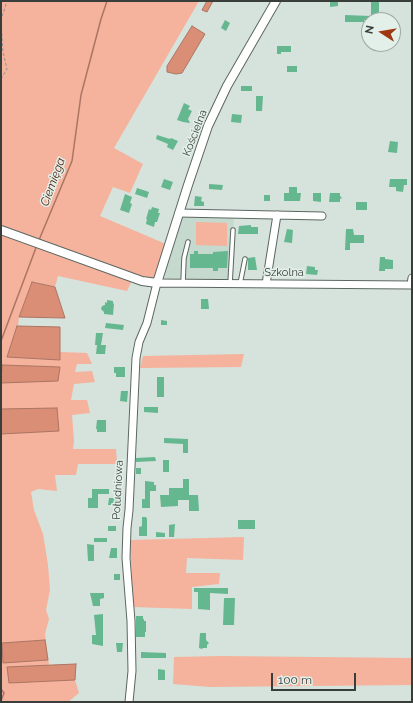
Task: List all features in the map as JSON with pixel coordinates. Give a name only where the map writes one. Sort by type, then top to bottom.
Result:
[{"type":"street","name":"Kościelna","points":[[157,283],[208,126],[215,110],[276,1]]},
{"type":"street","points":[[179,213],[322,216]]},
{"type":"street","points":[[266,284],[276,215]]},
{"type":"street","points":[[1,230],[142,281],[157,283]]},
{"type":"street","name":"Szkolna","points":[[157,283],[412,283]]},
{"type":"street","name":"Południowa","points":[[129,702],[132,671],[131,621],[126,558],[136,358],[139,342],[147,323],[157,283]]},
{"type":"lane","points":[[230,284],[233,230]]},
{"type":"lane","points":[[183,283],[184,258],[188,242]]},
{"type":"lane","points":[[240,284],[246,259]]},
{"type":"path","points":[[1,79],[7,69],[3,52],[1,20],[7,1]]},
{"type":"shaded area","points":[[1,1],[199,1],[114,148],[143,164],[130,193],[113,187],[100,216],[166,244],[157,276],[153,280],[1,227]]},
{"type":"shaded area","points":[[207,1],[213,1],[207,12],[202,10]]},
{"type":"shaded area","points":[[192,26],[205,34],[182,73],[176,74],[167,72],[167,66]]},
{"type":"shaded area","points":[[181,213],[234,214],[231,281],[164,278]]},
{"type":"shaded area","points":[[196,222],[227,223],[227,246],[196,245]]},
{"type":"shaded area","points":[[1,232],[132,280],[127,291],[58,276],[55,287],[33,282],[19,317],[18,326],[60,327],[60,352],[87,353],[92,364],[77,364],[75,372],[92,371],[95,382],[74,384],[71,400],[87,400],[90,413],[72,415],[74,441],[73,449],[116,449],[117,464],[78,464],[76,475],[55,475],[57,491],[38,489],[31,492],[34,510],[43,534],[48,565],[50,590],[46,610],[49,619],[45,634],[49,665],[76,664],[75,680],[79,693],[68,702],[1,702]]},
{"type":"shaded area","points":[[32,282],[55,287],[65,318],[19,317]]},
{"type":"shaded area","points":[[17,326],[60,327],[60,360],[7,357]]},
{"type":"shaded area","points":[[244,354],[241,367],[140,368],[143,356]]},
{"type":"shaded area","points":[[2,365],[60,367],[58,381],[1,383]]},
{"type":"shaded area","points":[[57,408],[59,431],[1,434],[1,409]]},
{"type":"shaded area","points":[[244,537],[243,560],[187,558],[186,573],[220,573],[219,584],[192,587],[192,609],[133,607],[130,540]]},
{"type":"shaded area","points":[[45,640],[48,660],[3,663],[2,643]]},
{"type":"shaded area","points":[[174,657],[412,658],[412,685],[210,687],[173,684]]},
{"type":"shaded area","points":[[76,664],[75,680],[9,683],[7,667]]},
{"type":"building","points":[[330,1],[338,1],[338,6],[330,7]]},
{"type":"building","points":[[371,1],[379,1],[379,12],[371,12]]},
{"type":"building","points":[[345,15],[361,16],[361,22],[345,22]]},
{"type":"building","points":[[225,20],[230,23],[226,31],[221,28]]},
{"type":"building","points":[[277,46],[291,46],[291,52],[281,52],[281,54],[277,54]]},
{"type":"building","points":[[287,66],[297,66],[297,72],[287,72]]},
{"type":"building","points":[[241,86],[252,86],[252,91],[241,91]]},
{"type":"building","points":[[256,96],[263,96],[262,111],[256,111]]},
{"type":"building","points":[[184,103],[190,106],[188,109],[192,111],[188,119],[190,123],[177,120]]},
{"type":"building","points":[[232,114],[242,115],[241,123],[231,122]]},
{"type":"building","points":[[157,135],[178,141],[173,150],[167,147],[168,144],[156,139]]},
{"type":"building","points":[[390,141],[398,142],[397,153],[388,152]]},
{"type":"building","points":[[164,179],[173,182],[170,190],[161,187]]},
{"type":"building","points":[[390,179],[407,179],[407,185],[404,185],[403,192],[396,191],[396,187],[389,187]]},
{"type":"building","points":[[209,184],[223,185],[222,190],[209,189]]},
{"type":"building","points":[[289,187],[297,187],[297,193],[301,193],[300,201],[284,201],[284,193],[289,193]]},
{"type":"building","points":[[137,188],[149,192],[147,198],[135,194]]},
{"type":"building","points":[[313,193],[321,193],[321,202],[313,201]]},
{"type":"building","points":[[330,193],[340,193],[342,198],[340,199],[340,202],[329,202]]},
{"type":"building","points":[[125,194],[132,197],[130,203],[132,204],[129,213],[120,210]]},
{"type":"building","points":[[264,195],[270,195],[270,201],[264,201]]},
{"type":"building","points":[[195,196],[202,197],[201,201],[204,202],[204,206],[194,206]]},
{"type":"building","points":[[356,202],[367,202],[367,210],[356,210]]},
{"type":"building","points":[[152,207],[159,209],[158,213],[160,213],[154,227],[146,224],[149,209],[151,210]]},
{"type":"building","points":[[251,225],[251,227],[258,227],[258,234],[238,234],[239,226]]},
{"type":"building","points":[[287,229],[293,230],[292,243],[284,242]]},
{"type":"building","points":[[346,229],[353,229],[354,235],[364,235],[364,243],[350,243],[350,250],[345,250]]},
{"type":"building","points":[[194,251],[198,251],[198,254],[213,254],[213,252],[228,251],[227,268],[218,268],[218,271],[213,271],[213,268],[190,268],[190,254],[194,254]]},
{"type":"building","points":[[255,257],[257,270],[248,270],[248,258]]},
{"type":"building","points":[[380,257],[393,260],[393,269],[379,271]]},
{"type":"building","points":[[307,266],[315,267],[315,270],[318,270],[317,275],[306,274]]},
{"type":"building","points":[[201,299],[208,299],[209,309],[201,309]]},
{"type":"building","points":[[107,300],[113,301],[113,315],[104,314],[101,309],[102,306],[105,305],[105,302],[107,303]]},
{"type":"building","points":[[161,320],[167,321],[167,325],[161,325]]},
{"type":"building","points":[[106,323],[124,325],[123,330],[105,328]]},
{"type":"building","points":[[96,333],[103,333],[101,345],[106,345],[105,354],[96,354]]},
{"type":"building","points":[[114,367],[125,367],[125,377],[116,377]]},
{"type":"building","points":[[157,377],[164,377],[164,397],[157,397]]},
{"type":"building","points":[[121,391],[128,391],[127,402],[120,401]]},
{"type":"building","points":[[144,407],[158,407],[158,413],[144,412]]},
{"type":"building","points":[[97,420],[106,420],[106,432],[97,432]]},
{"type":"building","points":[[164,438],[188,439],[188,453],[183,453],[183,444],[164,443]]},
{"type":"building","points":[[155,457],[156,461],[136,462],[136,458]]},
{"type":"building","points":[[163,460],[169,460],[169,472],[163,472]]},
{"type":"building","points":[[136,468],[141,468],[141,474],[136,474]]},
{"type":"building","points":[[183,479],[189,479],[189,495],[198,495],[199,511],[189,511],[189,500],[178,500],[178,506],[161,507],[160,495],[169,495],[169,488],[183,488]]},
{"type":"building","points":[[145,481],[154,482],[154,485],[156,485],[156,491],[150,491],[150,508],[142,508],[142,499],[145,499]]},
{"type":"building","points":[[92,489],[109,489],[109,494],[98,494],[98,508],[88,508],[88,498],[92,498]]},
{"type":"building","points":[[109,498],[120,498],[120,503],[108,505]]},
{"type":"building","points":[[142,517],[146,517],[147,519],[147,536],[139,536],[139,527],[142,526]]},
{"type":"building","points":[[238,520],[255,520],[255,529],[238,529]]},
{"type":"building","points":[[175,524],[174,537],[169,537],[169,525]]},
{"type":"building","points":[[108,526],[116,526],[116,531],[108,531]]},
{"type":"building","points":[[156,532],[165,533],[165,537],[156,537]]},
{"type":"building","points":[[94,538],[107,538],[107,542],[94,542]]},
{"type":"building","points":[[87,544],[94,545],[94,561],[88,561]]},
{"type":"building","points":[[111,548],[117,548],[117,558],[109,558]]},
{"type":"building","points":[[114,574],[120,574],[120,580],[114,580]]},
{"type":"building","points":[[194,588],[228,588],[228,594],[210,593],[210,610],[198,609],[198,592],[194,592]]},
{"type":"building","points":[[90,593],[104,593],[104,598],[100,599],[100,606],[93,606]]},
{"type":"building","points":[[224,598],[235,598],[234,625],[223,625]]},
{"type":"building","points":[[103,614],[103,646],[92,644],[92,635],[96,635],[94,615]]},
{"type":"building","points":[[136,616],[143,616],[144,621],[146,621],[145,637],[136,637]]},
{"type":"building","points":[[200,633],[206,633],[206,640],[209,643],[207,648],[199,648]]},
{"type":"building","points":[[116,643],[123,643],[122,652],[117,652]]},
{"type":"building","points":[[141,652],[166,653],[166,658],[141,658]]},
{"type":"building","points":[[158,669],[165,670],[165,680],[158,680]]},
{"type":"waterway","name":"Ciemięga","points":[[39,240],[72,161],[81,95],[107,1]]},
{"type":"waterway","name":"Ciemięga","points":[[1,341],[37,245]]},
{"type":"waterway","name":"Ciemięga","points":[[1,689],[4,693],[1,701]]}]
